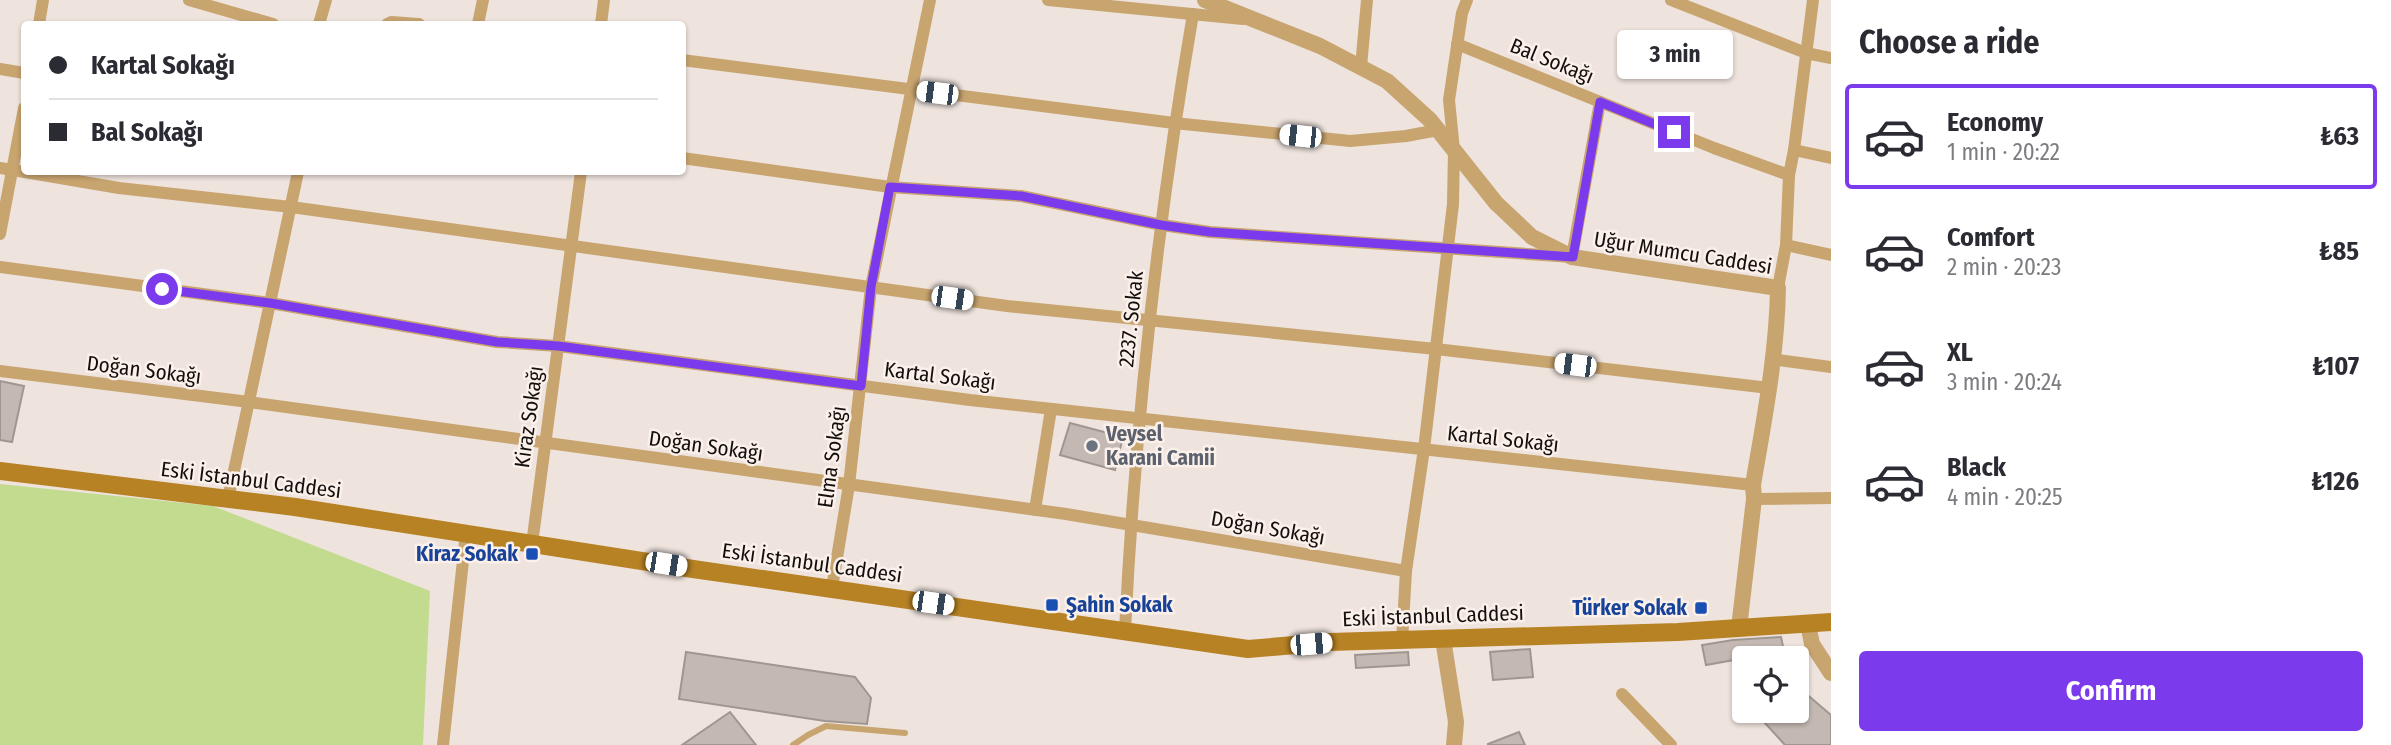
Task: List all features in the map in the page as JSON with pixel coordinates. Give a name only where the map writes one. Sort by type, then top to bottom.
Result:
[{"type":"main road","name":"Eski İstanbul Caddesi","points":[[0,471],[228,499],[1248,649],[1329,642],[1739,628],[1831,622]]},
{"type":"street","points":[[40,21],[43,0]]},
{"type":"street","points":[[189,0],[262,21]]},
{"type":"street","points":[[320,21],[326,0]]},
{"type":"street","points":[[479,21],[483,0]]},
{"type":"street","points":[[601,21],[604,0]]},
{"type":"street","name":"Elma Sokağı","points":[[832,588],[849,485],[871,287],[930,0]]},
{"type":"street","points":[[1048,0],[1255,20]]},
{"type":"street","name":"Uğur Mumcu Caddesi","points":[[1205,0],[1320,46],[1387,81],[1430,120],[1496,203],[1532,237],[1573,257],[1778,288],[1769,388],[1753,492],[1739,628]]},
{"type":"street","points":[[1361,67],[1367,0]]},
{"type":"street","points":[[1402,641],[1406,570],[1424,449],[1453,204],[1454,150],[1449,100],[1462,13],[1467,0]]},
{"type":"street","points":[[1671,0],[1806,53],[1831,58]]},
{"type":"street","points":[[1778,288],[1786,245],[1789,175],[1813,0]]},
{"type":"street","name":"2237. Sokak","points":[[1125,631],[1130,524],[1150,320],[1174,122],[1193,14]]},
{"type":"street","name":"Bal Sokağı","points":[[1457,44],[1789,175]]},
{"type":"street","points":[[686,61],[1174,122],[1350,141],[1438,130]]},
{"type":"street","points":[[0,69],[21,72]]},
{"type":"street","points":[[686,159],[890,187],[1021,196],[1161,225],[1210,232],[1573,257],[1600,102]]},
{"type":"street","points":[[0,234],[7,169],[21,119]]},
{"type":"street","points":[[1794,150],[1831,158]]},
{"type":"street","points":[[42,175],[118,188],[290,206],[1007,306],[1436,349],[1769,388]]},
{"type":"street","points":[[228,499],[297,175]]},
{"type":"street","name":"Kiraz Sokağı","points":[[531,544],[581,175]]},
{"type":"street","points":[[1786,245],[1831,255]]},
{"type":"street","name":"Kartal Sokağı","points":[[0,267],[270,303],[497,342],[558,346],[1051,409],[1424,449],[1753,492],[1831,498]]},
{"type":"street","points":[[1771,359],[1831,367]]},
{"type":"street","name":"Doğan Sokağı","points":[[0,371],[248,402],[1035,510],[1406,570]]},
{"type":"street","points":[[1035,510],[1051,409]]},
{"type":"street","points":[[443,745],[466,533]]},
{"type":"street","points":[[1808,624],[1812,644],[1831,673]]},
{"type":"street","points":[[1443,639],[1457,722],[1454,745]]},
{"type":"street","points":[[1622,694],[1671,745]]},
{"type":"lane","points":[[793,745],[826,726],[905,733]]},
{"type":"green space","points":[[0,484],[213,506],[430,591],[423,745],[0,745]]},
{"type":"building","points":[[0,381],[24,386],[12,442],[0,440]]},
{"type":"building","name":"Veysel Karani Camii","points":[[1070,423],[1123,437],[1115,470],[1060,455]]},
{"type":"building","points":[[1781,637],[1783,646],[1732,646],[1732,660],[1706,665],[1702,645]]},
{"type":"building","points":[[1530,649],[1533,677],[1493,680],[1490,652]]},
{"type":"building","points":[[686,652],[855,677],[871,698],[867,724],[825,721],[679,699]]},
{"type":"building","points":[[1408,652],[1409,665],[1356,668],[1355,655]]},
{"type":"building","points":[[1809,696],[1831,715],[1831,745],[1785,745],[1765,723],[1809,723]]},
{"type":"building","points":[[730,712],[756,745],[682,745]]},
{"type":"building","points":[[1519,732],[1525,745],[1488,745],[1488,744]]},
{"type":"place","name":"Veysel Karani Camii","points":[[1092,446]]},
{"type":"place","name":"Kiraz Sokak","points":[[532,554]]},
{"type":"place","name":"Şahin Sokak","points":[[1052,605]]},
{"type":"place","name":"Türker Sokak","points":[[1701,608]]},
{"type":"route","points":[[162,289],[270,303],[497,342],[558,346],[861,386],[871,287],[890,187],[1021,196],[1161,225],[1210,232],[1573,257],[1600,102],[1674,132]]}]
